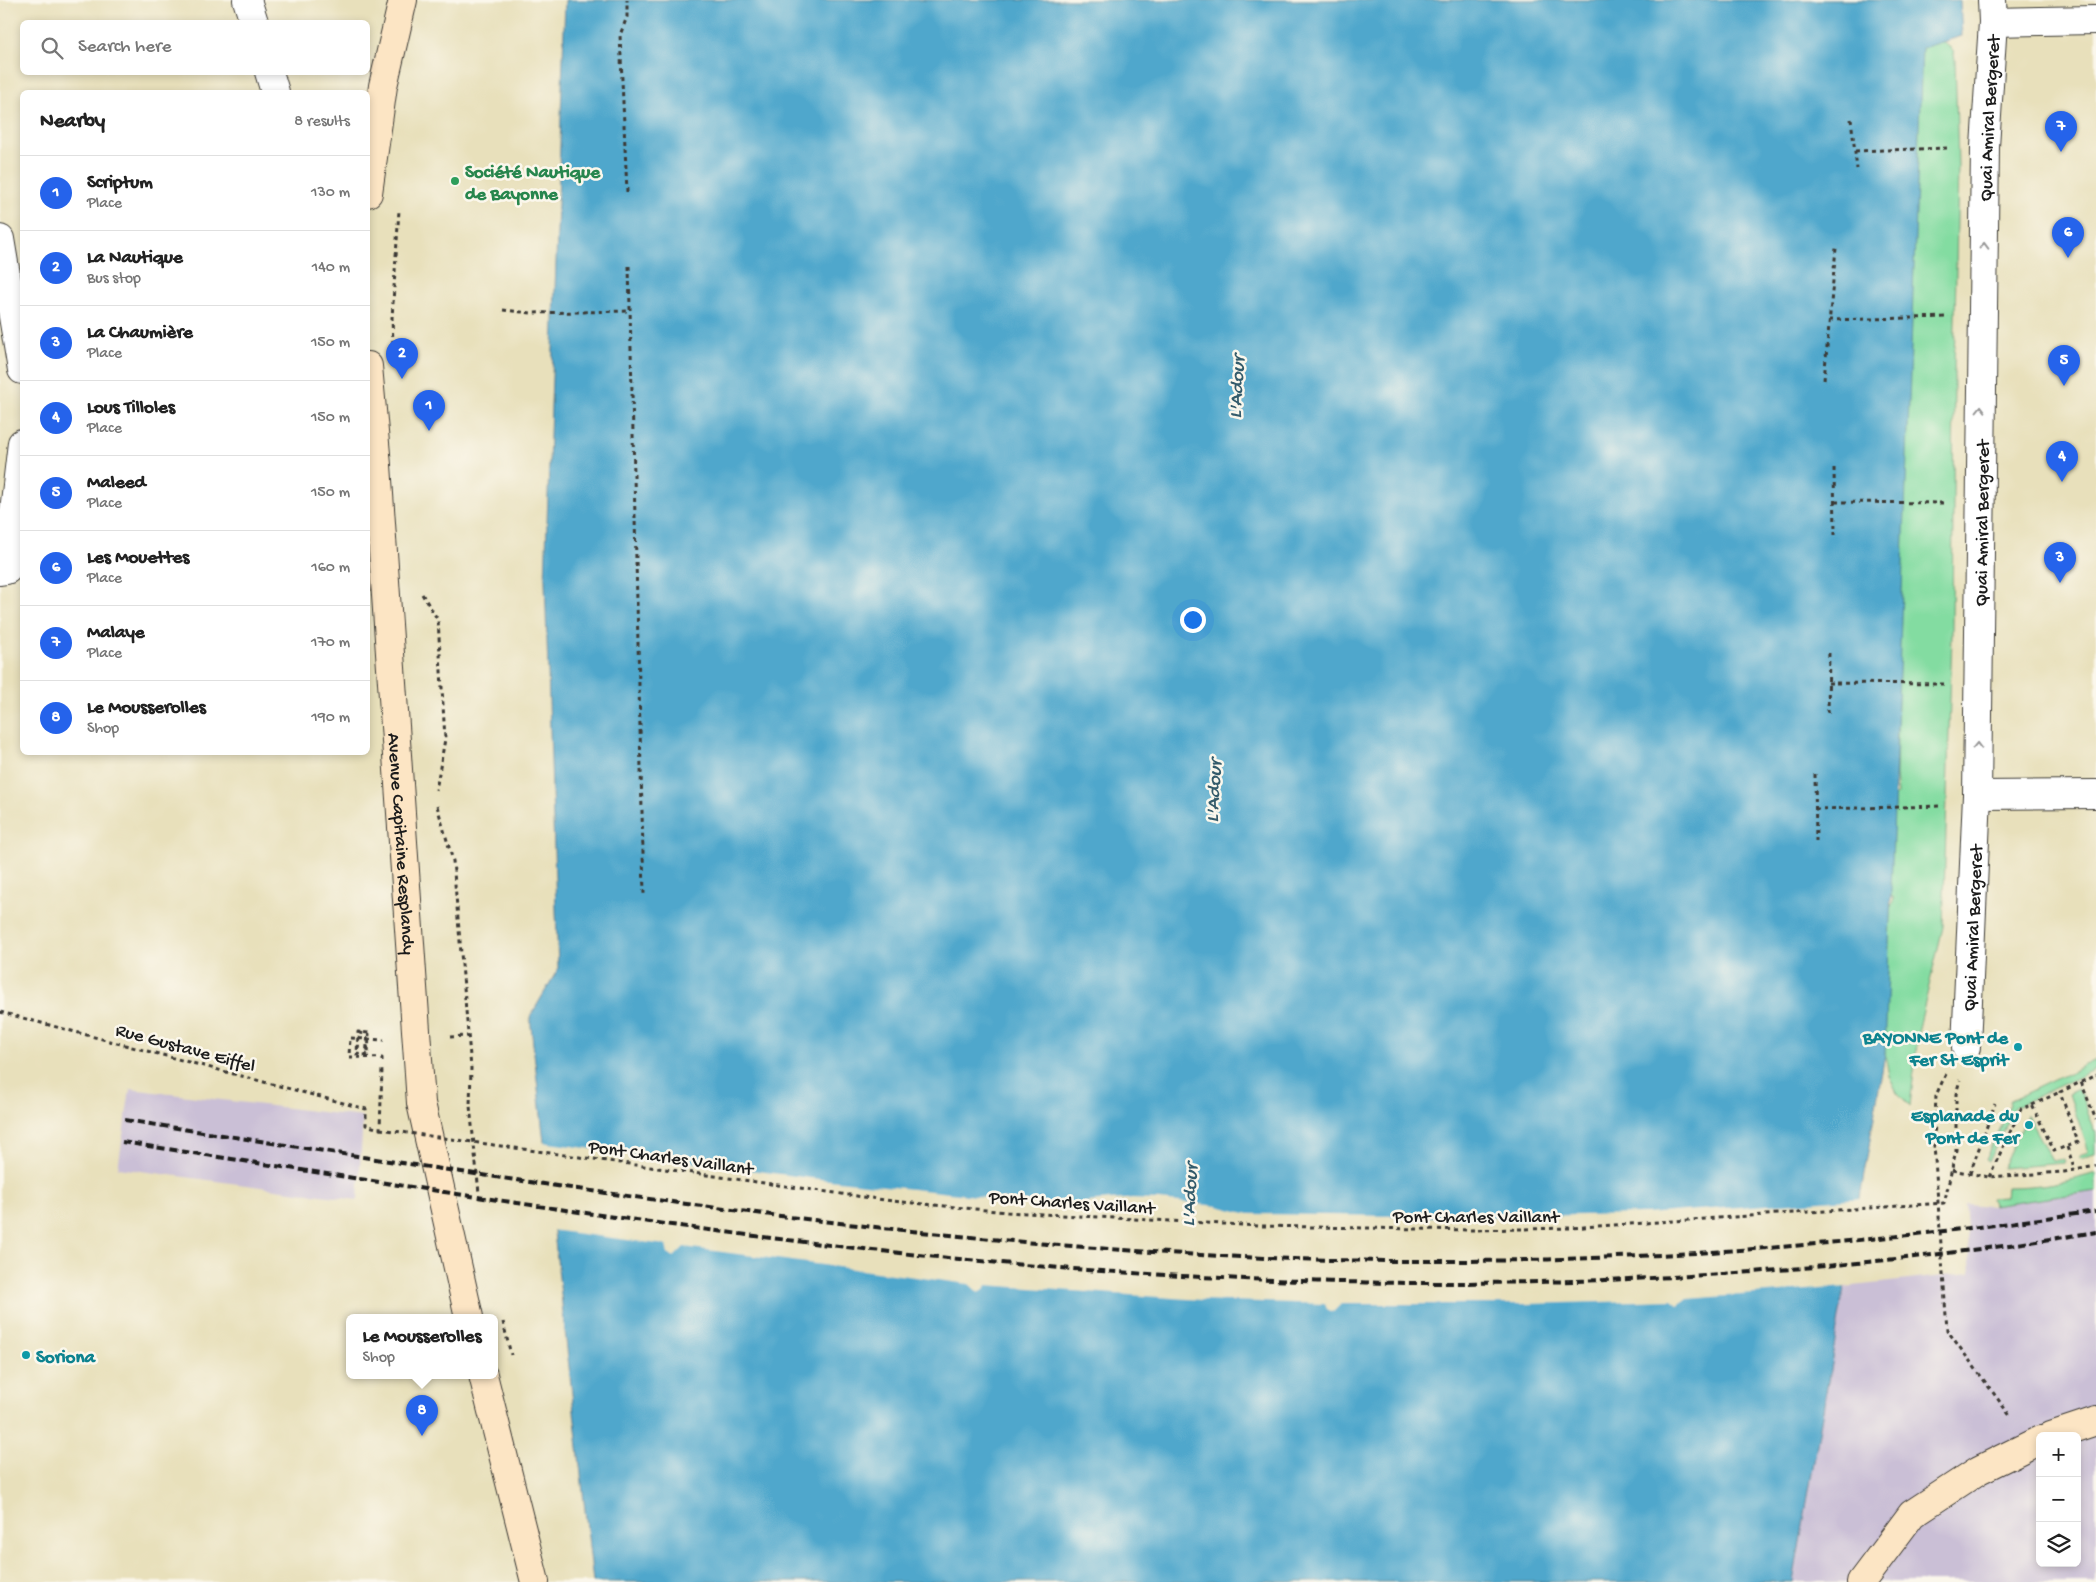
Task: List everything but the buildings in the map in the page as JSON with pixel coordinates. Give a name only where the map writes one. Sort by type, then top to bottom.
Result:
[{"type":"main road","points":[[370,178],[382,86],[403,0]]},
{"type":"main road","name":"Avenue Capitaine Resplandy","points":[[370,388],[377,465],[421,1103],[468,1314]]},
{"type":"main road","points":[[484,1379],[535,1582]]},
{"type":"main road","points":[[2064,1432],[2096,1421]]},
{"type":"main road","points":[[1861,1582],[1912,1514],[1979,1470],[2036,1442]]},
{"type":"street","points":[[247,0],[253,20]]},
{"type":"street","points":[[1992,11],[2096,20]]},
{"type":"street","name":"Quai Amiral Bergeret","points":[[1966,1047],[1976,800],[1985,147],[1992,11]]},
{"type":"street","points":[[270,75],[274,90]]},
{"type":"street","points":[[0,239],[20,358]]},
{"type":"street","points":[[0,571],[7,570],[20,460]]},
{"type":"street","points":[[1976,800],[2096,794]]},
{"type":"path","points":[[627,0],[627,17],[620,35],[627,192]]},
{"type":"path","points":[[1851,119],[1857,169]]},
{"type":"path","points":[[1854,151],[1985,147]]},
{"type":"path","points":[[394,346],[392,318],[400,201]]},
{"type":"path","points":[[1824,380],[1836,248]]},
{"type":"path","points":[[629,266],[644,895]]},
{"type":"path","points":[[503,310],[531,313],[629,311]]},
{"type":"path","points":[[1829,320],[1983,317]]},
{"type":"path","points":[[1834,468],[1835,535]]},
{"type":"path","points":[[1835,502],[1980,504]]},
{"type":"path","points":[[418,588],[438,620],[445,739],[436,793]]},
{"type":"path","points":[[1828,713],[1829,652]]},
{"type":"path","points":[[1828,683],[1978,685]]},
{"type":"path","points":[[1814,774],[1816,842]]},
{"type":"path","points":[[437,800],[439,815],[453,860],[471,1068],[470,1106],[479,1195]]},
{"type":"path","points":[[1815,809],[1976,800]]},
{"type":"path","name":"Rue Gustave Eiffel","points":[[0,1012],[366,1109],[366,1125],[380,1129]]},
{"type":"path","points":[[366,1057],[367,1049],[367,1041],[368,1033],[358,1032],[358,1040],[357,1055],[362,1056],[368,1056],[369,1034],[359,1033],[359,1040],[358,1055],[367,1055],[368,1039],[359,1038],[350,1038],[349,1057],[382,1058],[380,1129]]},
{"type":"path","points":[[1966,1047],[1956,1051],[1936,1095],[1934,1145],[1947,1330],[2036,1434]]},
{"type":"path","points":[[1990,1178],[2020,1109],[2096,1075]]},
{"type":"path","points":[[2081,1082],[2096,1120]]},
{"type":"path","points":[[2032,1105],[2054,1151],[2078,1142],[2060,1092]]},
{"type":"path","points":[[1956,1094],[1956,1150],[1952,1170],[1990,1178],[2075,1170],[2096,1166]]},
{"type":"path","points":[[1970,1173],[1995,1104]]},
{"type":"path","name":"Pont Charles Vaillant","points":[[380,1129],[892,1202],[1016,1212],[1260,1226],[1472,1230],[1569,1228],[1944,1203],[1952,1170]]},
{"type":"path","points":[[2066,1146],[2075,1170]]},
{"type":"path","points":[[503,1321],[512,1359]]},
{"type":"shaded area","points":[[130,1089],[363,1117],[358,1200],[118,1168]]},
{"type":"shaded area","points":[[2096,1191],[2096,1582],[1793,1582],[1844,1287],[1971,1273],[1965,1204],[1992,1206]]},
{"type":"green space","points":[[1936,36],[1953,50],[1955,59],[1958,166],[1952,635],[1943,927],[1919,1028],[1910,1106],[1897,1092],[1889,1076],[1881,1032],[1886,919],[1894,899],[1885,884],[1882,799],[1898,794],[1896,775],[1914,54]]},
{"type":"green space","points":[[2096,1060],[2096,1069],[2014,1107],[1988,1162],[1985,1160],[2010,1105],[2009,1101]]},
{"type":"green space","points":[[2079,1089],[2096,1133],[2096,1154],[2081,1158],[2080,1155],[2089,1152],[2069,1094]]},
{"type":"green space","points":[[2027,1115],[2052,1161],[2064,1159],[2065,1163],[2002,1168]]},
{"type":"green space","points":[[2096,1173],[2096,1191],[1992,1206],[1990,1198],[2006,1197],[2007,1187],[2052,1183]]},
{"type":"water","name":"L'Adour","points":[[565,0],[1960,0],[1962,36],[1922,48],[1885,1054],[1793,1582],[593,1582],[530,1017],[558,969],[545,581]]},
{"type":"pier","points":[[541,1142],[810,1178],[1069,1206],[1088,1202],[1125,1199],[1158,1200],[1217,1206],[1249,1214],[1461,1217],[1645,1214],[1862,1198],[1846,1287],[1687,1299],[1678,1305],[1672,1300],[1526,1304],[1341,1304],[1333,1312],[1327,1309],[1325,1304],[1202,1300],[987,1285],[979,1293],[969,1284],[684,1247],[674,1257],[668,1254],[666,1245],[551,1230]]},
{"type":"railway","points":[[125,1120],[509,1179],[765,1214],[1023,1242],[1152,1252],[1270,1258],[1389,1261],[1625,1257],[1744,1250],[1862,1240],[2096,1211]]},
{"type":"railway","points":[[122,1142],[502,1201],[787,1240],[1033,1266],[1185,1276],[1337,1282],[1490,1283],[1642,1278],[1794,1269],[1945,1253],[2096,1232]]},
{"type":"place","name":"Malaye","points":[[2061,152]]},
{"type":"place","name":"Société Nautique de Bayonne","points":[[455,181]]},
{"type":"place","name":"Les Mouettes","points":[[2068,258]]},
{"type":"place","name":"La Nautique","points":[[402,379]]},
{"type":"place","name":"Maleed","points":[[2064,386]]},
{"type":"place","name":"Scriptum","points":[[429,431]]},
{"type":"place","name":"Lous Tilloles","points":[[2062,482]]},
{"type":"place","name":"La Chaumière","points":[[2060,583]]},
{"type":"place","name":"BAYONNE Pont de Fer St Esprit","points":[[2018,1047]]},
{"type":"place","name":"Esplanade du Pont de Fer","points":[[2029,1125]]},
{"type":"place","name":"Soriona","points":[[26,1355]]},
{"type":"place","name":"Le Mousserolles","points":[[422,1436]]}]
